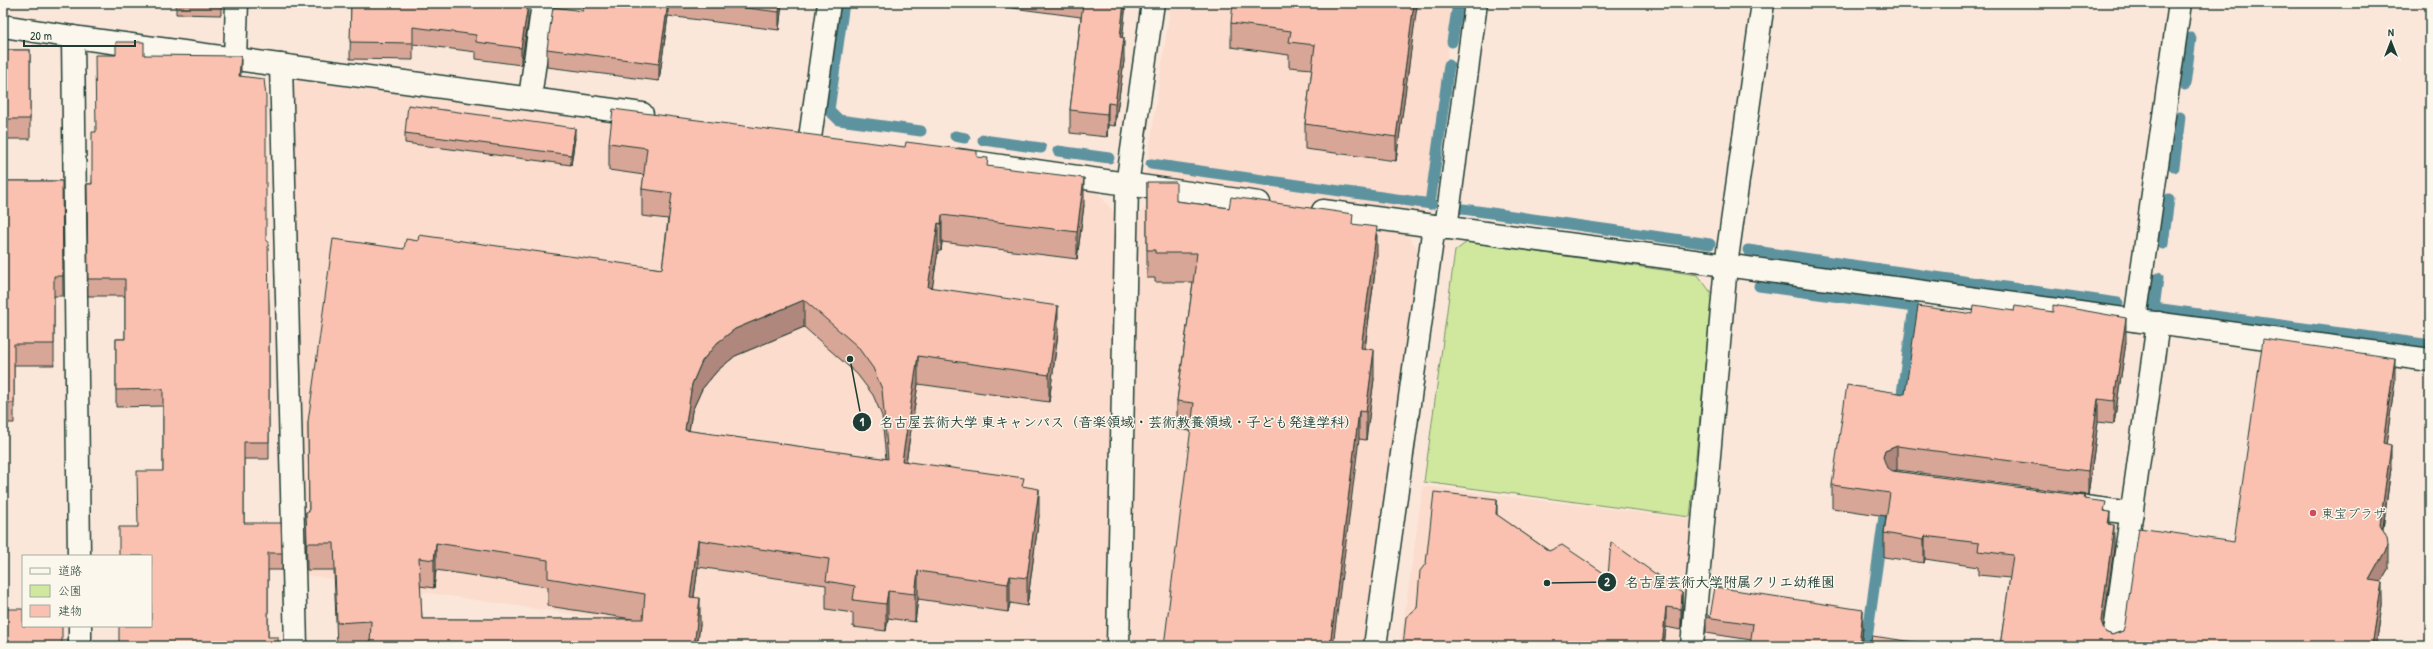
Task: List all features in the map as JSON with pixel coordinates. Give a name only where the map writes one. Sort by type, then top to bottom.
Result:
[{"type":"street","points":[[235,58],[237,3]]},
{"type":"street","points":[[530,98],[543,3]]},
{"type":"street","points":[[810,138],[829,3]]},
{"type":"street","points":[[1118,646],[1127,185],[1153,3]]},
{"type":"street","points":[[1374,646],[1476,3]]},
{"type":"street","points":[[1692,646],[1726,265],[1763,3]]},
{"type":"street","points":[[2135,320],[2180,3]]},
{"type":"street","points":[[3,26],[73,37],[235,58],[281,66],[530,98],[662,117]]},
{"type":"street","points":[[73,37],[79,555]]},
{"type":"street","points":[[281,66],[296,646]]},
{"type":"street","points":[[787,134],[834,141]]},
{"type":"street","points":[[936,156],[1127,185],[1277,205]]},
{"type":"street","points":[[1300,208],[2430,360]]},
{"type":"street","points":[[2113,646],[2158,323]]},
{"type":"street","points":[[2053,503],[2132,513]]},
{"type":"street","points":[[80,627],[80,646]]},
{"type":"shaded area","points":[[1171,3],[1427,3],[1454,7],[1427,204],[1408,236],[1418,250],[1364,646],[614,646],[618,621],[306,575],[289,93],[298,78],[1096,191],[1113,211],[1140,212],[1159,197],[1146,173]]},
{"type":"shaded area","points":[[1423,486],[1692,519],[1679,646],[1400,646]]},
{"type":"green space","points":[[1467,242],[1698,275],[1712,294],[1690,517],[1424,482],[1455,251]]},
{"type":"building","points":[[351,3],[528,3],[528,5],[521,48],[476,42],[476,35],[413,27],[413,43],[350,42]]},
{"type":"building","points":[[584,3],[668,3],[659,64],[547,49],[553,7],[583,11]]},
{"type":"building","points":[[707,3],[780,3],[779,12]]},
{"type":"building","points":[[1083,3],[1124,3],[1120,37],[1124,38],[1115,104],[1108,103],[1107,114],[1070,110]]},
{"type":"building","points":[[1233,3],[1414,3],[1396,137],[1305,124],[1315,45],[1289,42],[1291,31],[1231,23]]},
{"type":"building","points":[[116,42],[144,42],[144,55],[241,56],[239,76],[264,79],[266,97],[266,241],[268,241],[269,307],[269,442],[244,442],[244,523],[281,523],[282,553],[268,553],[268,637],[278,637],[278,646],[119,646],[119,627],[152,627],[152,555],[119,555],[119,527],[138,527],[137,471],[163,471],[163,389],[116,390],[116,339],[125,339],[125,279],[88,279],[87,184],[92,184],[92,132],[96,132],[95,55],[116,55]]},
{"type":"building","points":[[3,50],[30,50],[30,119],[3,119]]},
{"type":"building","points":[[408,105],[575,128],[571,155],[405,133]]},
{"type":"building","points":[[613,109],[905,147],[906,142],[977,151],[977,157],[988,158],[987,166],[1084,178],[1077,232],[942,215],[941,224],[938,223],[928,287],[1058,306],[1049,375],[918,356],[902,461],[1024,478],[1022,486],[1039,489],[1027,578],[1010,576],[1008,584],[918,571],[915,594],[888,591],[886,604],[853,600],[855,586],[826,581],[829,559],[698,540],[690,597],[700,598],[694,646],[370,646],[371,621],[337,623],[334,543],[307,543],[306,512],[309,512],[308,422],[333,239],[404,249],[406,239],[418,241],[419,235],[662,269],[672,193],[642,189],[647,148],[609,143]],"holes":[[[804,300],[857,346],[873,368],[882,389],[888,459],[685,430],[692,384],[702,361],[717,343],[735,329]],[[436,543],[548,560],[548,578],[645,594],[643,619],[422,619],[419,558],[434,560]]]},
{"type":"building","points":[[3,181],[62,181],[63,276],[54,276],[54,344],[14,344],[14,403],[3,403]]},
{"type":"building","points":[[1147,182],[1176,182],[1176,201],[1229,208],[1231,197],[1353,214],[1352,224],[1377,227],[1361,348],[1374,350],[1366,412],[1359,411],[1330,646],[1164,646],[1194,403],[1177,401],[1197,253],[1155,253],[1155,250],[1147,250]]},
{"type":"building","points":[[1974,305],[2014,311],[2015,306],[2053,312],[2053,305],[2126,318],[2114,401],[2098,399],[2088,471],[1897,446],[1885,451],[1883,457],[1887,468],[1893,471],[2085,496],[2084,499],[2106,502],[2104,511],[2110,512],[2108,524],[2114,525],[2101,621],[2105,632],[2112,635],[2123,631],[2125,624],[2139,528],[2234,542],[2263,339],[2395,358],[2383,443],[2391,445],[2380,525],[2387,538],[2388,546],[2369,580],[2382,582],[2372,646],[2000,646],[2013,555],[1978,551],[1979,543],[1925,536],[1924,540],[1884,533],[1890,493],[1832,485],[1847,385],[1905,394],[1918,306],[1973,314]]},
{"type":"building","points":[[1434,492],[1497,499],[1496,514],[1549,551],[1562,545],[1608,576],[1611,542],[1682,593],[1681,609],[1666,607],[1662,646],[1403,646],[1406,617],[1417,608],[1420,571],[1426,563]]},
{"type":"building","points":[[1715,587],[1863,610],[1859,646],[1750,646],[1753,624],[1706,617],[1706,614],[1710,617]]},
{"type":"building","points":[[3,609],[22,609],[22,627],[62,627],[62,646],[3,646]]},
{"type":"building","points":[[1872,636],[1942,646],[1870,646]]},
{"type":"waterway","points":[[844,3],[829,110],[839,120],[921,131]]},
{"type":"waterway","points":[[1452,42],[1458,3]]},
{"type":"waterway","points":[[2185,85],[2191,38]]},
{"type":"waterway","points":[[1430,204],[1449,65]]},
{"type":"waterway","points":[[2174,167],[2180,117]]},
{"type":"waterway","points":[[955,136],[965,138]]},
{"type":"waterway","points":[[983,140],[1041,148]]},
{"type":"waterway","points":[[1058,151],[1109,158]]},
{"type":"waterway","points":[[1151,164],[1431,204]]},
{"type":"waterway","points":[[2163,244],[2169,199]]},
{"type":"waterway","points":[[1463,209],[1710,244]]},
{"type":"waterway","points":[[1748,250],[2118,303]]},
{"type":"waterway","points":[[2158,278],[2154,308],[2424,344]]},
{"type":"waterway","points":[[1759,286],[1914,307],[1900,408]]},
{"type":"waterway","points":[[1866,646],[1886,502]]},
{"type":"place","name":"名古屋芸術大学 東キャンパス（音楽領域・芸術教養領域・子ども発達学科）","points":[[850,359]]},
{"type":"place","name":"東宝プラザ","points":[[2313,513]]},
{"type":"place","name":"名古屋芸術大学附属クリエ幼稚園","points":[[1547,583]]}]
